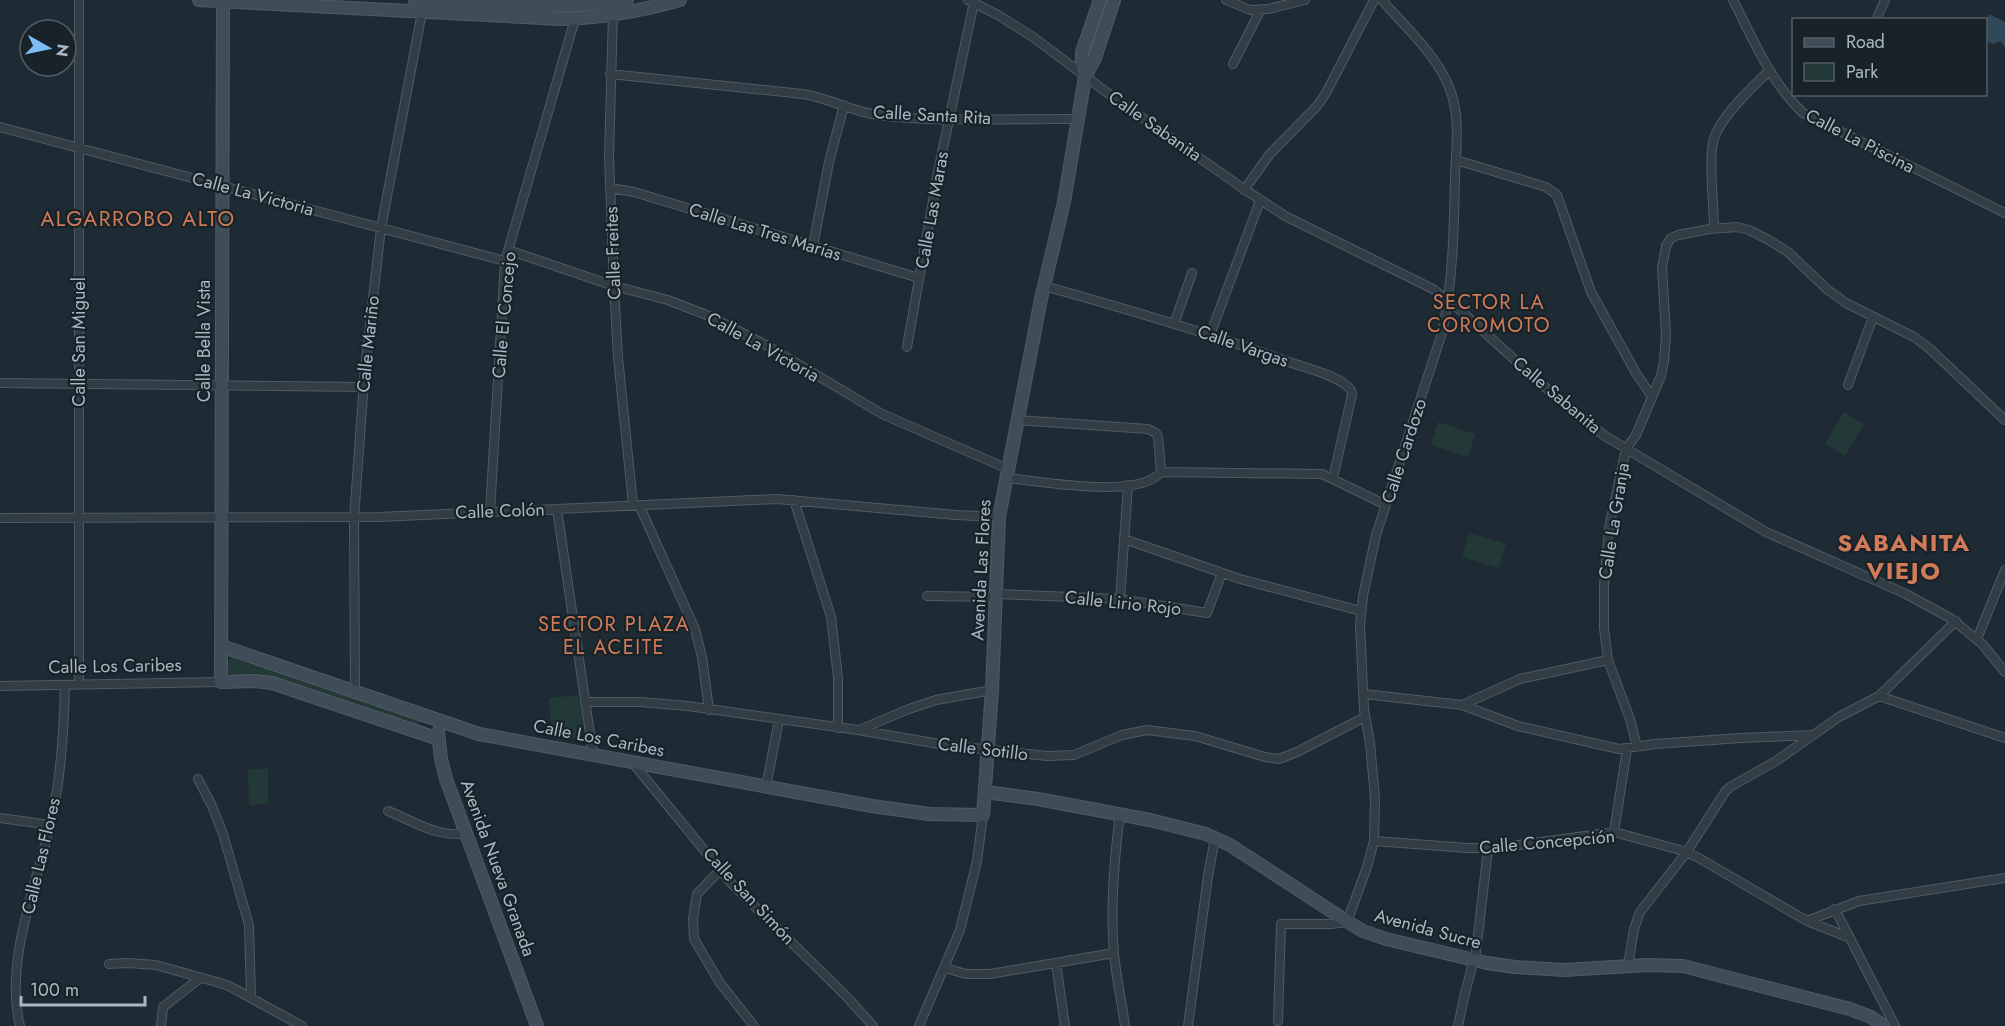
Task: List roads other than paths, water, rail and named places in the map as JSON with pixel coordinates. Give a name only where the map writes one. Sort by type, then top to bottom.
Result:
[{"type":"street","name":"Calle San Miguel","points":[[79,0],[79,684]]},
{"type":"street","points":[[199,0],[561,7],[620,1]]},
{"type":"street","points":[[415,0],[424,4],[575,19],[612,15],[680,0]]},
{"type":"street","name":"Avenida Las Flores","points":[[1085,77],[1082,52],[1100,0]]},
{"type":"street","name":"Avenida Las Flores","points":[[919,1026],[960,930],[972,883],[985,792],[997,595],[999,517],[1044,286],[1065,202],[1085,77],[1095,58],[1114,0]]},
{"type":"street","points":[[1226,0],[1246,9],[1261,9],[1305,0]]},
{"type":"street","points":[[1244,190],[1270,154],[1317,106],[1326,93],[1374,0]]},
{"type":"street","name":"Calle Cardozo","points":[[1347,922],[1374,841],[1373,770],[1365,717],[1361,611],[1372,551],[1442,333],[1448,300],[1456,160],[1456,111],[1449,85],[1437,64],[1382,0]]},
{"type":"street","name":"Calle La Piscina","points":[[1733,0],[1770,70],[1787,97],[1803,113],[2005,213]]},
{"type":"street","points":[[1877,18],[1885,0]]},
{"type":"street","name":"Calle Bella Vista","points":[[220,682],[223,1]]},
{"type":"street","name":"Calle Freites","points":[[620,1],[612,15],[610,188],[618,357],[636,505],[695,629],[702,657],[709,710]]},
{"type":"street","name":"Calle Sabanita","points":[[971,1],[1033,37],[1085,77],[1260,201],[1317,233],[1433,289],[1588,424],[1766,532],[1906,594],[1956,621],[1977,639],[2005,672]]},
{"type":"street","name":"Calle Las Maras","points":[[907,347],[971,1]]},
{"type":"street","name":"Calle Mariño","points":[[355,692],[354,518],[363,387],[381,228],[424,4]]},
{"type":"street","points":[[1233,64],[1261,9]]},
{"type":"street","name":"Calle El Concejo","points":[[490,512],[505,261],[575,19]]},
{"type":"street","points":[[1770,70],[1737,103],[1714,136],[1712,152],[1714,228],[1744,228],[1788,252],[1838,297],[1914,337],[1929,348],[2005,420]]},
{"type":"street","name":"Calle Santa Rita","points":[[610,74],[803,94],[828,99],[879,115],[949,119],[1077,119]]},
{"type":"street","points":[[813,246],[829,162],[844,105]]},
{"type":"street","name":"Calle La Victoria","points":[[0,127],[505,261]]},
{"type":"street","points":[[1456,160],[1545,187],[1557,195],[1591,292],[1652,397]]},
{"type":"street","name":"Calle Las Tres Marías","points":[[610,188],[633,192],[920,278]]},
{"type":"street","points":[[1210,335],[1260,201]]},
{"type":"street","name":"Calle La Granja","points":[[1637,747],[1630,718],[1608,660],[1603,608],[1606,556],[1616,490],[1626,448],[1636,435],[1661,376],[1666,349],[1662,283],[1666,246],[1674,236],[1714,228]]},
{"type":"street","name":"Calle La Victoria","points":[[508,250],[614,286],[668,300],[710,316],[768,346],[882,414],[1007,473],[1089,487],[1118,487],[1155,478],[1161,472]]},
{"type":"street","points":[[1174,324],[1192,273]]},
{"type":"street","name":"Calle Vargas","points":[[1044,286],[1210,335],[1317,372],[1349,388],[1351,401],[1333,478]]},
{"type":"street","points":[[1848,385],[1873,316]]},
{"type":"street","points":[[0,383],[363,387]]},
{"type":"street","points":[[1017,420],[1148,429],[1158,437],[1161,472],[1316,473],[1333,478],[1386,505]]},
{"type":"street","points":[[1120,599],[1128,485]]},
{"type":"street","points":[[794,500],[831,617],[838,678],[838,728]]},
{"type":"street","name":"Calle Colón","points":[[0,518],[354,518],[794,500],[999,517]]},
{"type":"street","points":[[557,509],[593,754]]},
{"type":"street","points":[[1124,538],[1222,573],[1361,611]]},
{"type":"street","points":[[1977,639],[2005,572]]},
{"type":"street","name":"Calle Lirio Rojo","points":[[927,596],[997,595],[1120,599],[1207,613],[1222,573]]},
{"type":"street","points":[[1628,966],[1634,929],[1640,912],[1686,853],[1718,801],[1730,787],[1776,761],[1839,717],[1879,696],[1956,621]]},
{"type":"street","name":"Calle Los Caribes","points":[[221,646],[479,734],[917,813],[983,814]]},
{"type":"street","points":[[1462,705],[1520,679],[1608,660]]},
{"type":"street","name":"Calle Los Caribes","points":[[0,686],[254,681],[272,683],[439,739]]},
{"type":"street","name":"Calle Las Flores","points":[[20,1026],[15,1002],[18,964],[24,926],[50,825],[62,756],[65,685]]},
{"type":"street","points":[[858,730],[936,700],[992,690]]},
{"type":"street","points":[[1364,694],[1462,705],[1539,732],[1619,749],[1741,738],[1814,735]]},
{"type":"street","points":[[1879,696],[2005,738]]},
{"type":"street","name":"Calle Sotillo","points":[[585,702],[639,702],[709,710],[858,730],[988,751],[1047,756],[1074,755],[1122,735],[1160,731],[1195,736],[1279,759],[1365,717]]},
{"type":"street","name":"Avenida Nueva Granada","points":[[437,719],[446,779],[537,1026]]},
{"type":"street","points":[[766,787],[779,720]]},
{"type":"street","points":[[1614,832],[1628,749]]},
{"type":"street","name":"Calle San Simón","points":[[631,761],[732,884],[847,997],[873,1026]]},
{"type":"street","points":[[198,780],[223,834],[249,925],[251,998]]},
{"type":"street","name":"Avenida Sucre","points":[[985,792],[1120,814],[1181,827],[1215,838],[1347,922],[1372,934],[1501,966],[1564,970],[1669,964],[1700,969],[1851,1009],[1871,1017],[1884,1026]]},
{"type":"street","points":[[388,811],[443,834],[466,834]]},
{"type":"street","points":[[1120,814],[1113,876],[1114,954],[1125,1026]]},
{"type":"street","points":[[0,818],[50,825]]},
{"type":"street","name":"Calle Concepción","points":[[1374,841],[1488,849],[1614,832],[1686,853],[1715,867],[1806,921],[1848,937]]},
{"type":"street","points":[[1188,1026],[1215,838]]},
{"type":"street","points":[[1458,1026],[1477,947],[1488,849]]},
{"type":"street","points":[[720,870],[697,894],[693,919],[694,939],[720,983],[754,1026]]},
{"type":"street","points":[[1806,921],[1859,901],[2005,878]]},
{"type":"street","points":[[1835,909],[1894,1026]]},
{"type":"street","points":[[1278,1021],[1281,924],[1347,922]]},
{"type":"street","points":[[945,968],[959,973],[977,975],[1114,954]]},
{"type":"street","points":[[1056,963],[1065,1026]]},
{"type":"street","points":[[109,964],[156,965],[229,986],[302,1026]]},
{"type":"street","points":[[161,1026],[163,1007],[199,978]]},
{"type":"water","points":[[1989,14],[2005,22],[2005,47],[2000,41],[1993,44],[1987,41]]},
{"type":"district","name":"ALGARROBO ALTO","points":[[138,219]]},
{"type":"district","name":"SECTOR LA COROMOTO","points":[[1489,314]]},
{"type":"district","name":"SABANITA VIEJO","points":[[1904,556]]},
{"type":"district","name":"SECTOR PLAZA EL ACEITE","points":[[614,636]]}]
